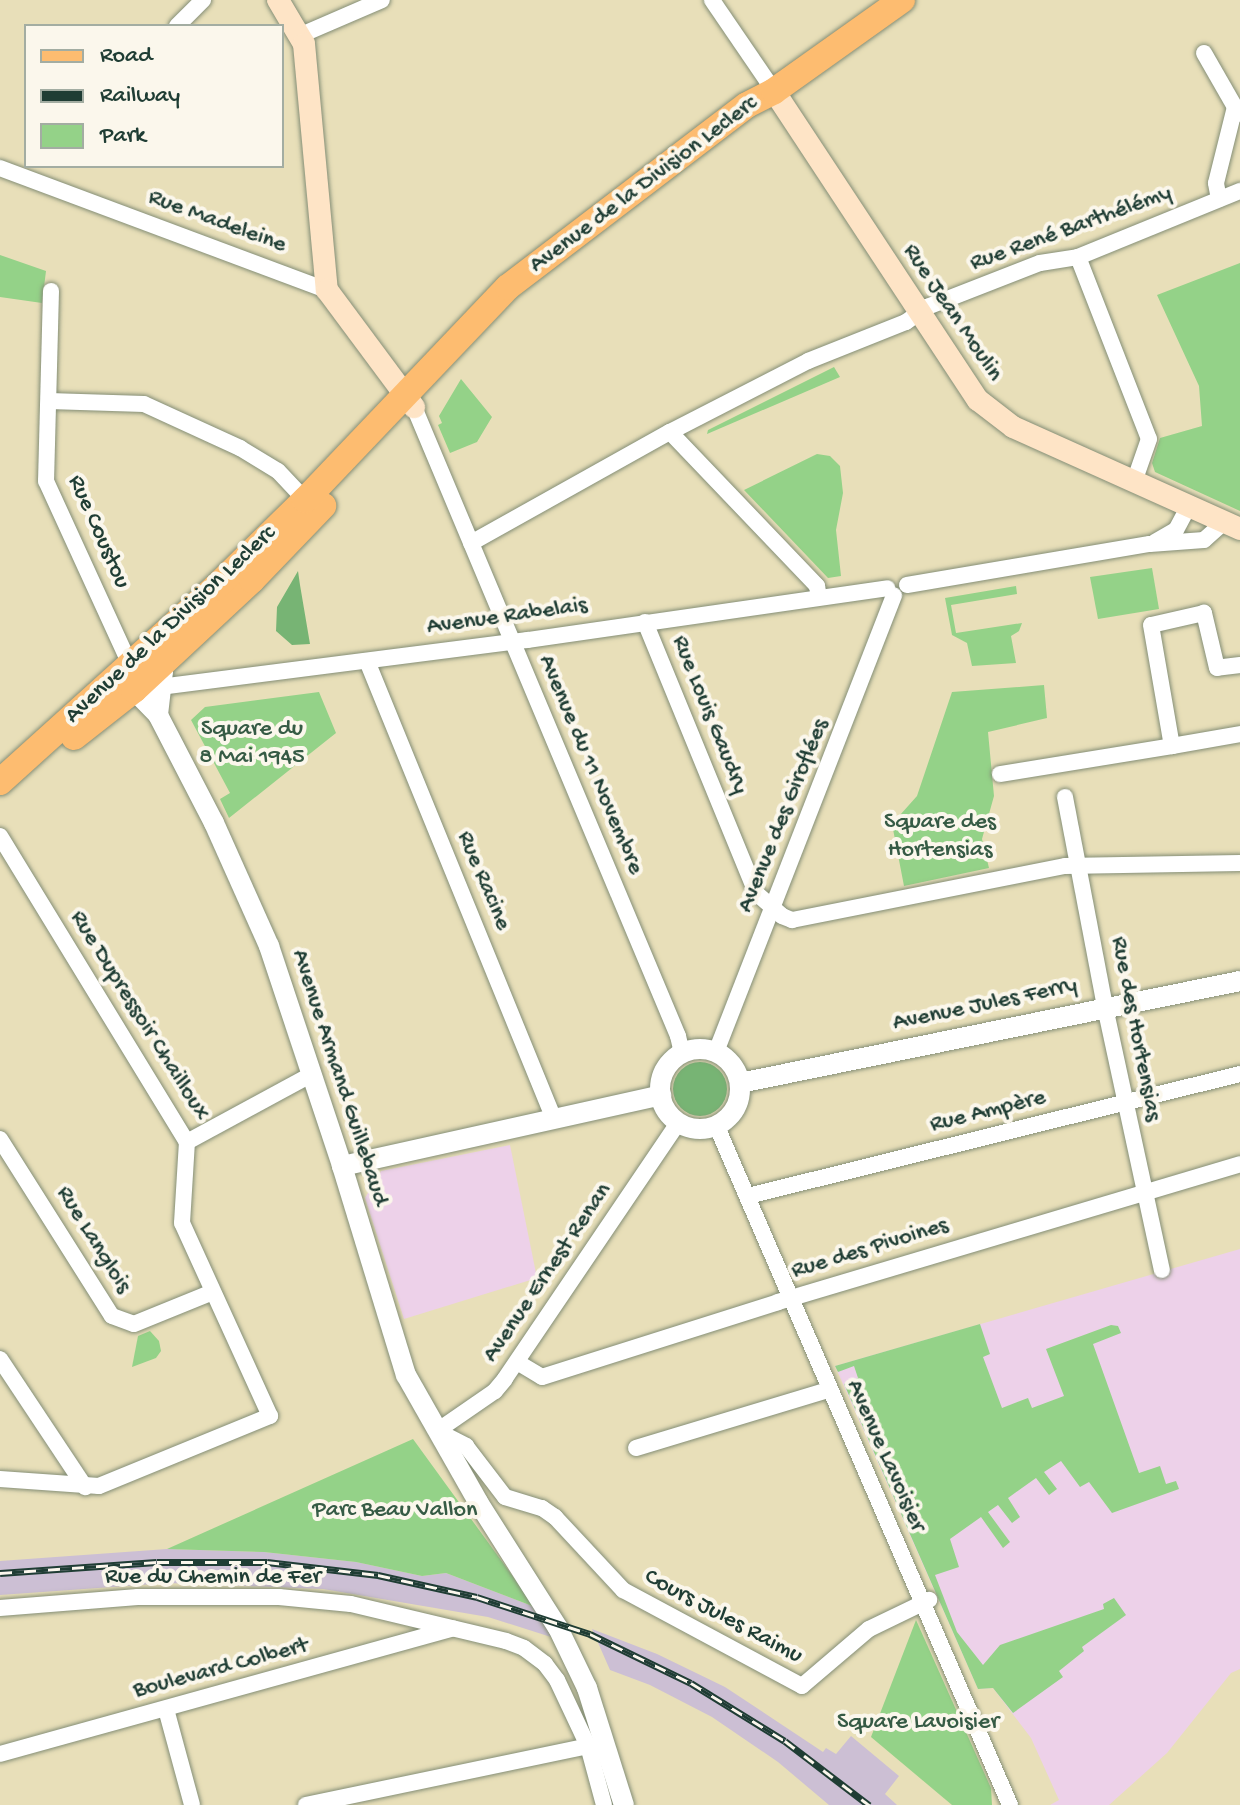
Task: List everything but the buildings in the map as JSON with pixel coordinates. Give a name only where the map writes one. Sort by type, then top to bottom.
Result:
[{"type":"main road","points":[[278,0],[301,35],[327,290],[410,399]]},
{"type":"main road","name":"Avenue de la Division Leclerc","points":[[0,804],[146,672],[312,506],[508,287],[731,117],[774,91],[902,0]]},
{"type":"main road","name":"Rue Jean Moulin","points":[[774,91],[962,380],[998,416],[1013,427],[1232,526]]},
{"type":"main road","name":"Avenue de la Division Leclerc","points":[[0,782],[146,672]]},
{"type":"street","points":[[179,24],[203,0]]},
{"type":"street","points":[[301,35],[382,0]]},
{"type":"street","points":[[712,0],[774,91]]},
{"type":"street","points":[[1204,53],[1238,111],[1216,183],[1219,199]]},
{"type":"street","name":"Rue Madeleine","points":[[0,168],[28,171],[327,290]]},
{"type":"street","name":"Rue René Barthélémy","points":[[471,543],[670,432],[808,361],[919,314],[927,307],[1040,263],[1078,257],[1240,191]]},
{"type":"street","points":[[1078,257],[1149,439],[1134,482]]},
{"type":"street","name":"Rue Coustou","points":[[51,291],[46,481],[146,672]]},
{"type":"street","name":"Avenue du 11 Novembre","points":[[410,399],[678,1036],[682,1053]]},
{"type":"street","points":[[49,401],[144,404],[240,448],[278,471],[312,506]]},
{"type":"street","points":[[670,432],[817,586],[819,597]]},
{"type":"street","name":"Avenue Rabelais","points":[[1150,544],[1176,530],[1189,506]]},
{"type":"street","name":"Avenue Rabelais","points":[[146,672],[367,661],[819,597],[896,590],[1150,544],[1204,540],[1232,526]]},
{"type":"street","name":"Avenue des Giroflées","points":[[716,1052],[896,590]]},
{"type":"street","points":[[1172,746],[1151,625],[1204,613],[1217,668],[1240,665]]},
{"type":"street","name":"Rue Louis Gaudry","points":[[645,622],[756,893],[772,911]]},
{"type":"street","name":"Rue Racine","points":[[367,661],[554,1119]]},
{"type":"street","points":[[146,672],[158,715]]},
{"type":"street","name":"Avenue Armand Guillebaud","points":[[146,672],[158,715],[214,823],[269,946],[342,1166],[399,1358],[437,1431],[558,1628],[581,1676],[610,1754],[624,1805]]},
{"type":"street","points":[[1000,774],[1240,734]]},
{"type":"street","name":"Rue des Hortensias","points":[[1065,797],[1105,1007],[1162,1270]]},
{"type":"street","name":"Rue Dupressoir Chailloux","points":[[0,836],[187,1142],[312,1074]]},
{"type":"street","points":[[772,911],[792,920],[1078,864],[1240,863]]},
{"type":"street","name":"Avenue Jules Ferry","points":[[740,1083],[1240,981]]},
{"type":"street","points":[[693,1050],[716,1052],[736,1070],[740,1083],[736,1109],[717,1127],[702,1130],[678,1123],[664,1106],[661,1095],[665,1071],[682,1053],[693,1050]]},
{"type":"street","name":"Rue Ampère","points":[[748,1196],[1240,1074]]},
{"type":"street","points":[[342,1166],[661,1095]]},
{"type":"street","name":"Avenue Ernest Renan","points":[[437,1431],[495,1391],[678,1123]]},
{"type":"street","name":"Avenue Lavoisier","points":[[717,1127],[828,1390],[927,1601],[1010,1805]]},
{"type":"street","name":"Rue Langlois","points":[[0,1139],[112,1316],[134,1324],[213,1292]]},
{"type":"street","points":[[0,1479],[99,1486],[270,1416],[182,1223],[187,1142]]},
{"type":"street","name":"Rue des Pivoines","points":[[517,1362],[542,1377],[789,1299],[1240,1164]]},
{"type":"street","points":[[0,1359],[85,1487]]},
{"type":"street","points":[[636,1448],[828,1390]]},
{"type":"street","name":"Cours Jules Raimu","points":[[437,1431],[466,1446],[505,1497],[542,1508],[555,1517],[623,1590],[802,1686],[869,1629],[927,1601]]},
{"type":"street","name":"Avenue Armand Guillebaud","points":[[457,1462],[487,1494],[571,1629],[597,1684],[634,1805]]},
{"type":"street","name":"Rue du Chemin de Fer","points":[[0,1608],[138,1597],[279,1597],[351,1604],[455,1628],[524,1648],[554,1675],[588,1746]]},
{"type":"street","name":"Boulevard Colbert","points":[[0,1754],[455,1628]]},
{"type":"street","points":[[166,1709],[192,1805]]},
{"type":"street","points":[[306,1805],[588,1746],[604,1805]]},
{"type":"shaded area","points":[[510,1145],[537,1278],[404,1319],[365,1198],[381,1171]]},
{"type":"shaded area","points":[[1240,1249],[1240,1669],[1231,1673],[1167,1753],[1109,1805],[1050,1805],[1059,1800],[1031,1738],[993,1688],[978,1689],[835,1366]]},
{"type":"shaded area","points":[[167,1549],[264,1552],[356,1562],[422,1576],[446,1573],[535,1607],[551,1637],[488,1617],[323,1589],[168,1583],[0,1595],[0,1561]]},
{"type":"shaded area","points":[[592,1629],[657,1654],[725,1687],[823,1752],[826,1748],[836,1754],[851,1736],[899,1776],[885,1794],[897,1805],[829,1805],[778,1762],[712,1717],[650,1685],[610,1670]]},
{"type":"green space","points":[[0,255],[46,271],[42,303],[0,297]]},
{"type":"green space","points":[[1240,263],[1240,511],[1155,472],[1152,463],[1160,438],[1202,426],[1199,386],[1157,295]]},
{"type":"green space","points":[[834,367],[840,377],[707,434],[708,430]]},
{"type":"green space","points":[[461,379],[492,417],[477,442],[450,453],[438,425],[442,423],[439,416]]},
{"type":"green space","points":[[817,454],[830,456],[840,466],[843,493],[836,530],[841,576],[828,578],[744,490]]},
{"type":"green space","points":[[1152,568],[1159,609],[1098,619],[1090,577]]},
{"type":"green space","points":[[298,571],[310,644],[292,645],[276,631],[277,607]]},
{"type":"green space","points":[[1016,586],[1017,594],[951,605],[956,633],[1022,623],[1019,631],[1011,636],[1016,663],[972,666],[967,643],[952,635],[945,598]]},
{"type":"green space","name":"Square des Hortensias","points":[[1044,685],[1047,718],[988,732],[994,796],[982,839],[989,868],[904,886],[892,824],[917,796],[952,692]]},
{"type":"green space","name":"Square du 8 Mai 1945","points":[[319,692],[336,733],[229,818],[220,799],[230,793],[191,720],[205,707]]},
{"type":"green space","points":[[700,1062],[719,1070],[727,1089],[719,1108],[700,1116],[681,1108],[673,1089],[681,1070]]},
{"type":"green space","points":[[980,1324],[990,1354],[983,1357],[1002,1408],[1028,1398],[1032,1408],[1064,1396],[1046,1349],[1111,1325],[1118,1326],[1121,1333],[1093,1344],[1139,1473],[1160,1466],[1166,1484],[1176,1481],[1179,1489],[1112,1513],[1089,1482],[1080,1487],[1061,1461],[1044,1472],[1057,1489],[1049,1495],[1036,1478],[1008,1498],[1020,1517],[1012,1523],[998,1505],[988,1512],[1010,1542],[1003,1548],[981,1517],[950,1539],[959,1567],[935,1575],[957,1632],[983,1665],[1000,1645],[1104,1609],[1103,1604],[1114,1598],[1126,1615],[1082,1647],[1084,1651],[1059,1671],[1063,1677],[1013,1713],[993,1688],[978,1689],[844,1384],[858,1378],[854,1366],[838,1372],[835,1366]]},
{"type":"green space","points":[[150,1331],[159,1341],[161,1351],[156,1358],[132,1367],[138,1336]]},
{"type":"green space","name":"Parc Beau Vallon","points":[[413,1439],[535,1607],[446,1573],[422,1576],[356,1562],[264,1552],[167,1549]]},
{"type":"green space","name":"Square Lavoisier","points":[[916,1620],[991,1788],[992,1805],[952,1805],[871,1737]]},
{"type":"railway","points":[[0,1573],[157,1562],[267,1562],[378,1575],[477,1597],[590,1634],[691,1683],[785,1741],[869,1805]]}]
